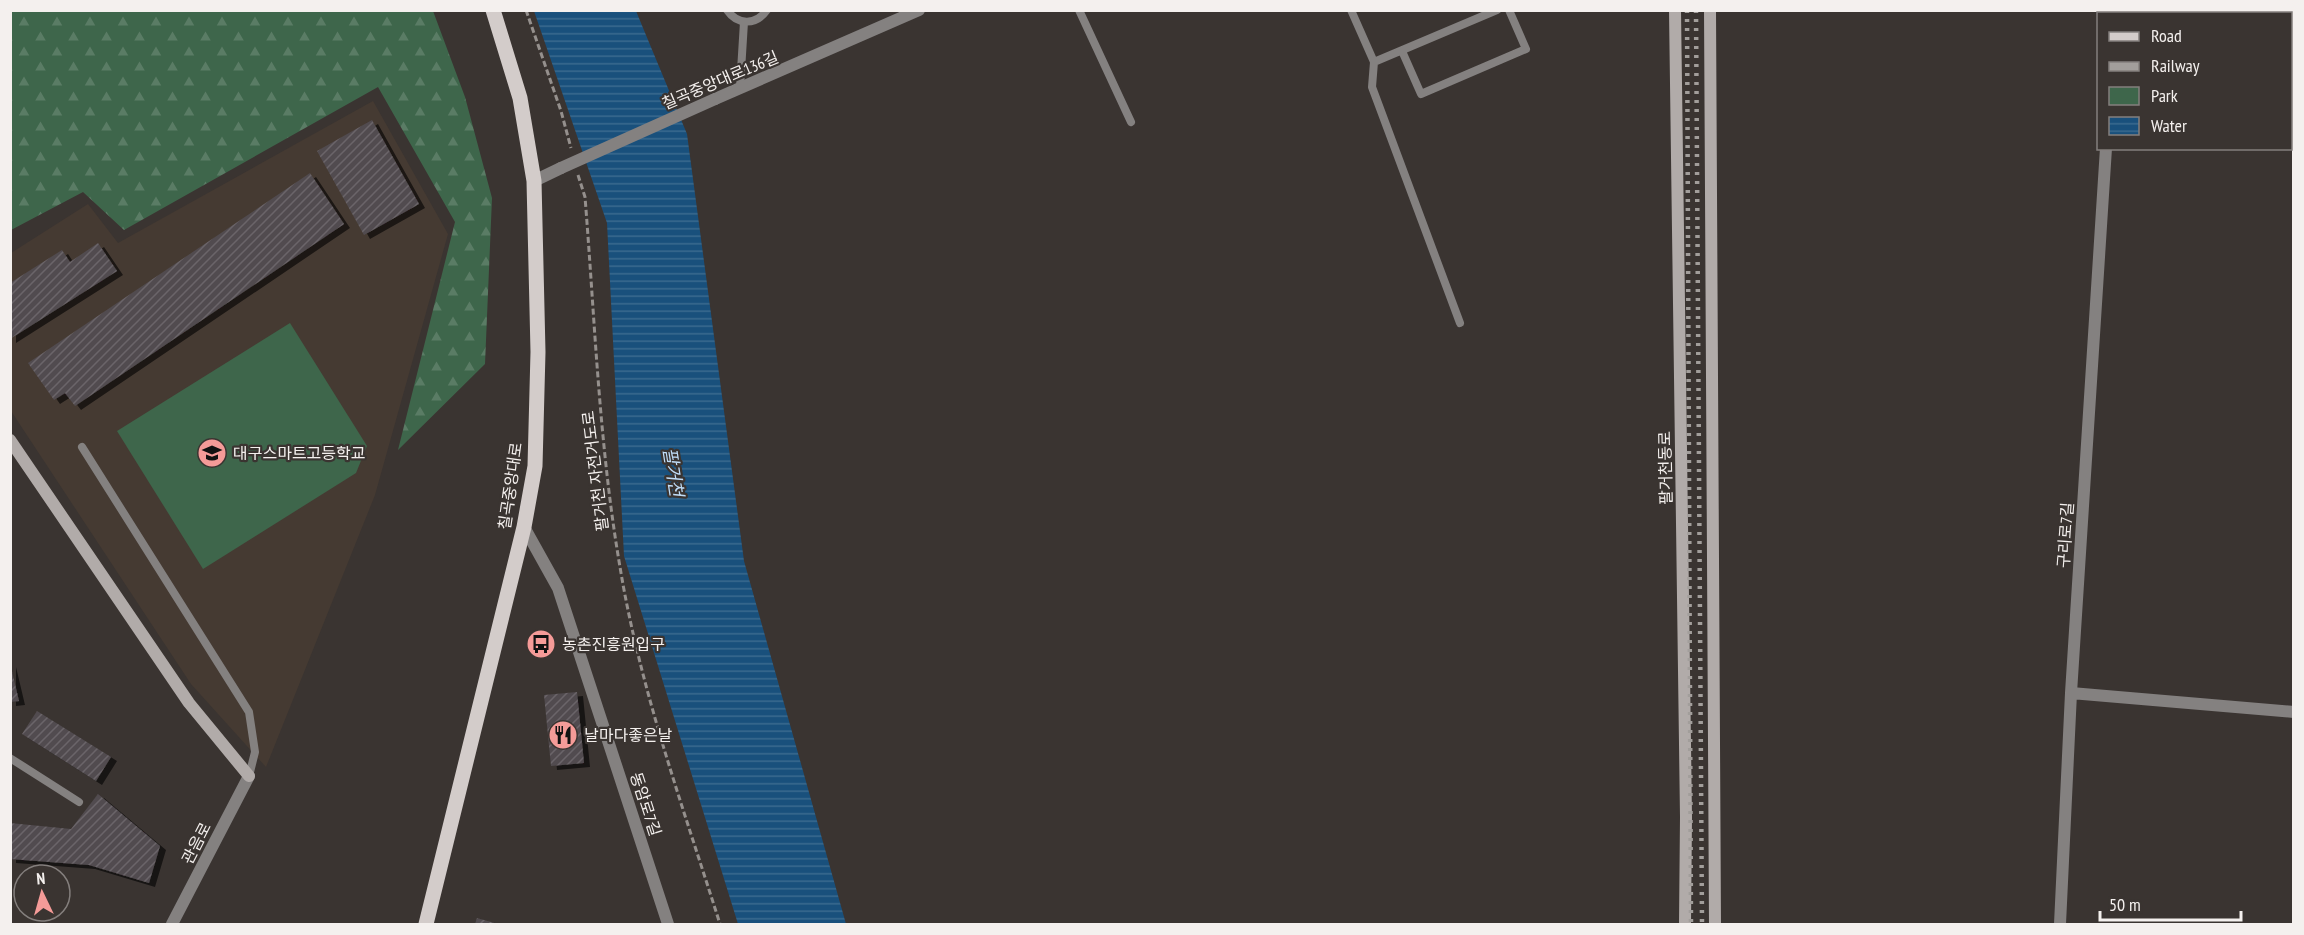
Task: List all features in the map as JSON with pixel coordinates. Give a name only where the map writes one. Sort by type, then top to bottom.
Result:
[{"type":"main road","name":"칠곡중앙대로","points":[[426,924],[524,527],[535,466],[538,352],[534,181],[520,98],[493,10]]},
{"type":"street","name":"칠곡중앙대로136길","points":[[534,181],[740,87],[791,68],[919,10]]},
{"type":"street","name":"팔거천동로","points":[[1675,10],[1686,817],[1685,924]]},
{"type":"street","points":[[1710,10],[1715,924]]},
{"type":"street","name":"구리로7길","points":[[2060,924],[2071,693],[2106,150]]},
{"type":"street","points":[[10,440],[189,703],[249,776]]},
{"type":"street","name":"동암로7길","points":[[524,527],[558,588],[668,924]]},
{"type":"street","points":[[2071,693],[2294,712]]},
{"type":"street","name":"관음로","points":[[172,924],[249,776]]},
{"type":"lane","points":[[727,10],[737,20],[744,22],[760,19],[767,10]]},
{"type":"lane","points":[[1079,10],[1131,122]]},
{"type":"lane","points":[[1351,10],[1374,62],[1372,87],[1460,323]]},
{"type":"lane","points":[[1374,62],[1497,10]]},
{"type":"lane","points":[[1402,51],[1420,94],[1526,49],[1509,10]]},
{"type":"lane","points":[[740,87],[744,22]]},
{"type":"lane","points":[[82,447],[249,712],[255,752],[249,776]]},
{"type":"lane","points":[[10,758],[80,802]]},
{"type":"path","points":[[526,10],[561,111],[573,154]]},
{"type":"path","name":"팔거천 자전거도로","points":[[576,165],[585,197],[601,430],[620,568],[645,683],[720,924]]},
{"type":"shaded area","name":"대구스마트고등학교","points":[[373,101],[448,234],[375,495],[266,767],[191,684],[11,411],[11,253],[88,204],[118,243]]},
{"type":"green space","points":[[11,10],[433,11],[465,97],[492,198],[485,364],[398,450],[455,222],[378,87],[124,230],[83,192],[11,230]]},
{"type":"green space","points":[[290,323],[367,446],[356,473],[203,569],[117,431]]},
{"type":"water","name":"팔거천","points":[[534,11],[636,11],[687,134],[744,561],[846,924],[738,924],[624,556],[607,223]]},
{"type":"building","points":[[372,120],[419,204],[364,235],[317,151]]},
{"type":"building","points":[[310,173],[344,224],[75,406],[65,393],[54,400],[28,363]]},
{"type":"building","points":[[98,243],[117,271],[10,339],[10,283],[62,250],[70,262]]},
{"type":"building","points":[[10,663],[19,701],[10,702]]},
{"type":"building","points":[[577,692],[584,763],[551,766],[544,695]]},
{"type":"building","points":[[37,711],[111,757],[96,781],[22,734]]},
{"type":"building","points":[[98,794],[160,846],[149,883],[89,865],[10,859],[10,823],[71,829]]},
{"type":"building","points":[[477,918],[498,924],[475,924]]},
{"type":"railway","points":[[1687,10],[1691,924]]},
{"type":"railway","points":[[1696,10],[1702,924]]},
{"type":"place","name":"대구스마트고등학교","points":[[212,453]]},
{"type":"place","name":"농촌진흥원입구","points":[[541,644]]},
{"type":"place","name":"날마다좋은날","points":[[563,735]]}]
